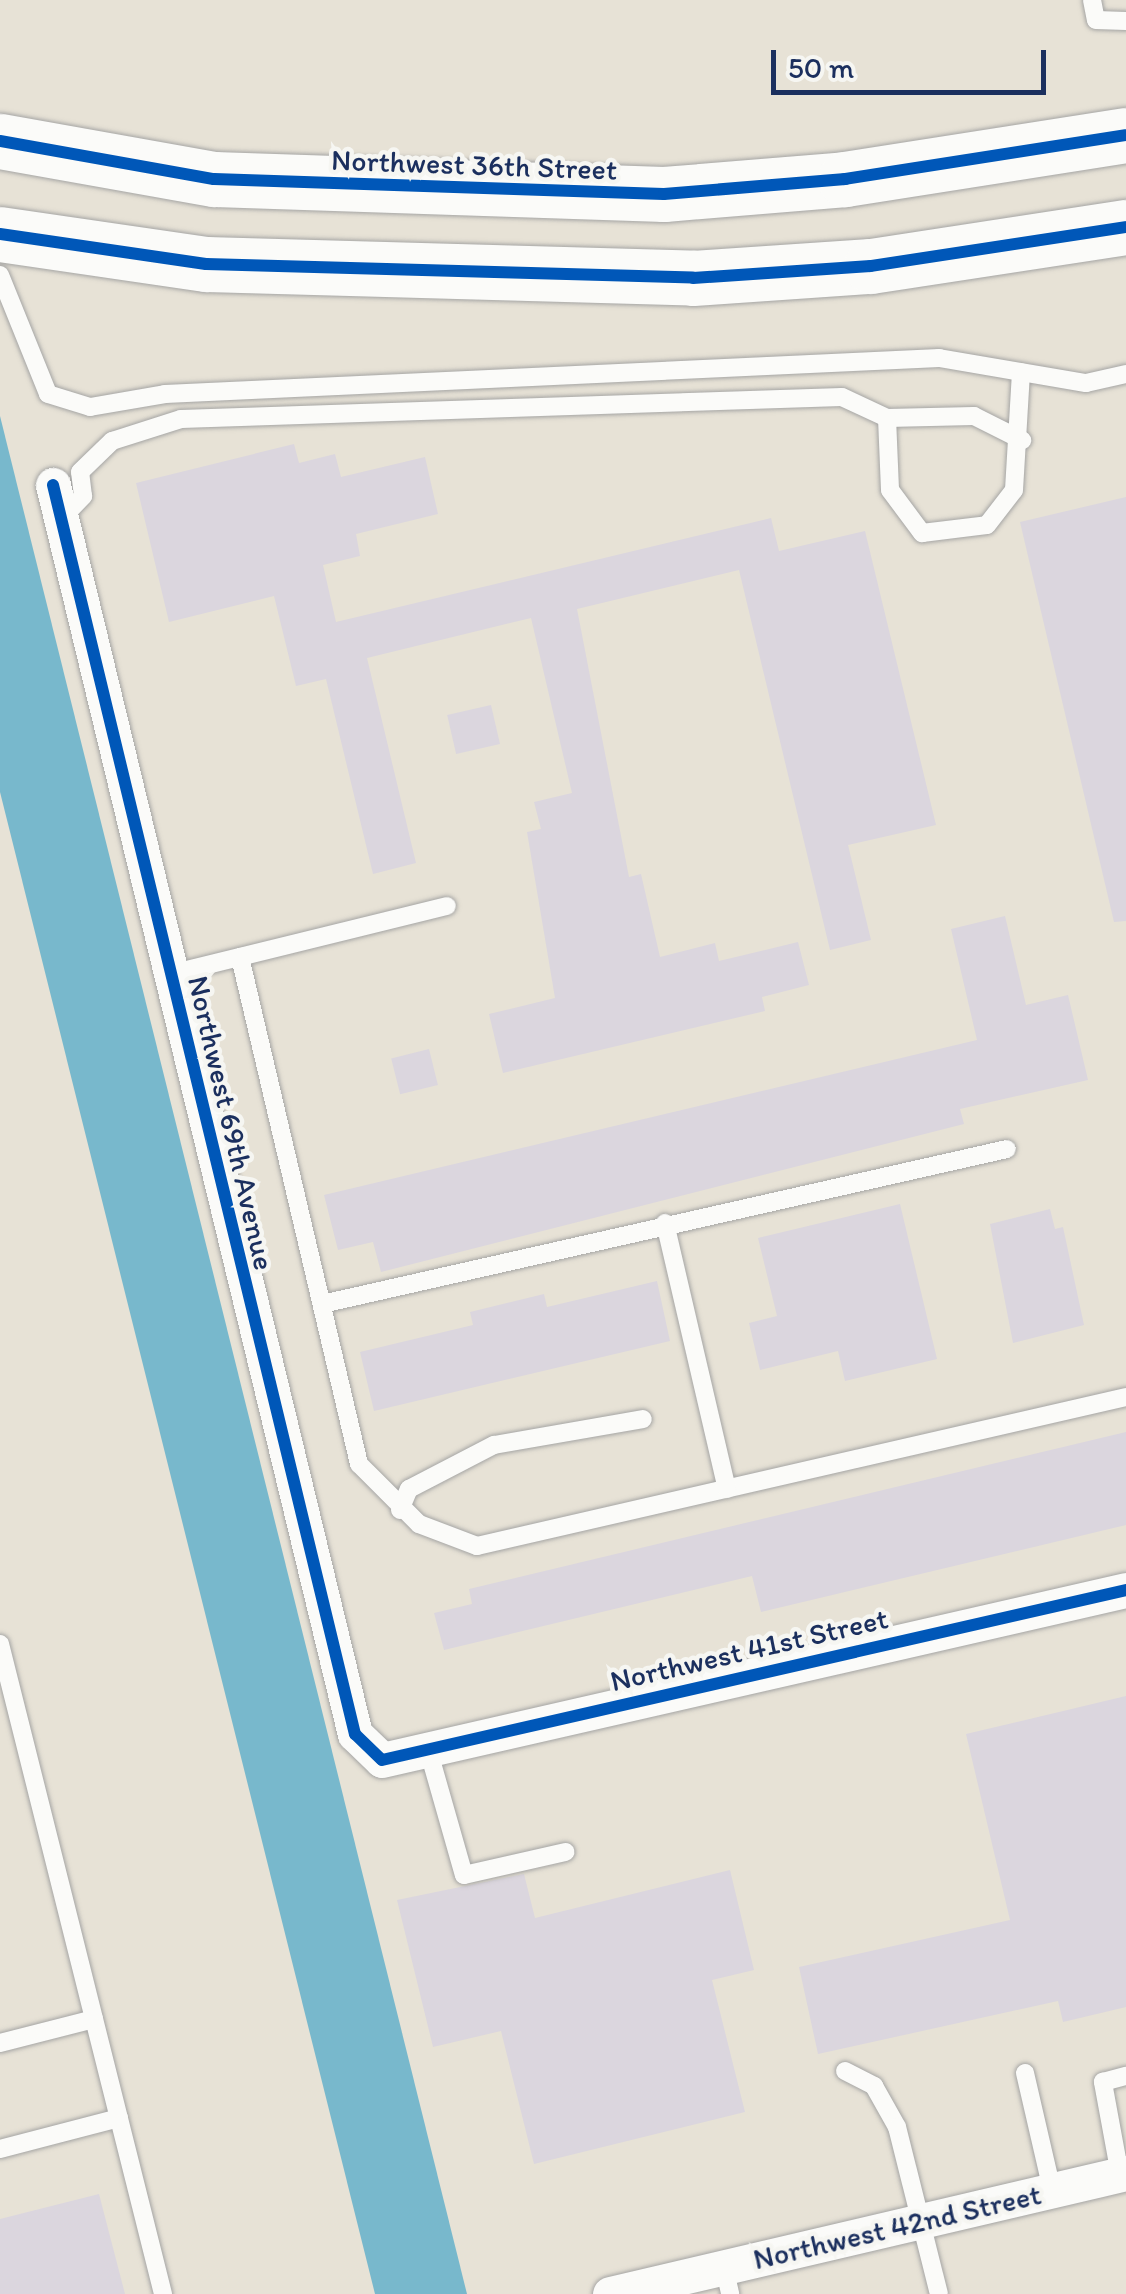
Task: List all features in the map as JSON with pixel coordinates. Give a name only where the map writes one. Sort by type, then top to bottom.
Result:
[{"type":"main road","name":"Northwest 36th Street","points":[[24,145],[214,179],[664,194],[884,174],[1126,135]]},
{"type":"main road","points":[[0,234],[73,245],[417,276],[693,278],[889,264],[1126,227]]},
{"type":"street","name":"Northwest 69th Avenue","points":[[57,502],[355,1734],[382,1760]]},
{"type":"street","name":"Northwest 41st Street","points":[[382,1760],[1126,1590]]},
{"type":"street","name":"Northwest 42nd Street","points":[[610,2294],[726,2281],[924,2220],[1123,2174]]},
{"type":"lane","points":[[1092,0],[1096,20],[1126,21]]},
{"type":"lane","points":[[0,275],[48,394],[90,408],[165,394],[939,358],[1086,383],[1126,374]]},
{"type":"lane","points":[[887,418],[890,490],[922,533],[988,525],[1014,490],[1022,440],[1021,372]]},
{"type":"lane","points":[[57,502],[82,496],[80,472],[112,440],[181,419],[842,398],[887,418],[974,416],[1022,440]]},
{"type":"lane","points":[[170,974],[447,906]]},
{"type":"lane","points":[[240,957],[359,1464],[400,1510],[477,1546],[1126,1397]]},
{"type":"lane","points":[[322,1304],[1007,1148]]},
{"type":"lane","points":[[665,1223],[727,1489]]},
{"type":"lane","points":[[400,1510],[409,1489],[494,1445],[643,1420]]},
{"type":"lane","points":[[0,1644],[164,2294]]},
{"type":"lane","points":[[428,1749],[464,1875],[565,1852]]},
{"type":"lane","points":[[0,2043],[94,2019]]},
{"type":"lane","points":[[844,2071],[874,2086],[897,2127],[940,2294]]},
{"type":"lane","points":[[1025,2073],[1052,2190]]},
{"type":"lane","points":[[1123,2174],[1104,2082],[1126,2076]]},
{"type":"lane","points":[[0,2149],[119,2118]]},
{"type":"water","points":[[0,416],[467,2294],[375,2294],[0,792]]},
{"type":"building","points":[[294,444],[299,463],[335,454],[341,477],[425,457],[438,514],[356,534],[360,556],[323,565],[336,622],[771,518],[779,551],[865,531],[936,825],[848,845],[871,940],[830,950],[739,570],[577,609],[629,877],[641,874],[660,957],[715,943],[719,961],[798,942],[809,985],[762,997],[765,1011],[503,1073],[489,1014],[555,998],[527,832],[541,829],[534,802],[572,793],[531,618],[367,658],[416,863],[373,874],[326,679],[296,686],[274,596],[169,622],[136,483]]},
{"type":"building","points":[[1126,497],[1126,921],[1114,922],[1020,522]]},
{"type":"building","points":[[491,705],[500,744],[456,754],[447,715]]},
{"type":"building","points":[[1005,916],[1026,1005],[1068,995],[1088,1080],[960,1109],[964,1124],[381,1272],[373,1242],[338,1250],[324,1195],[977,1040],[951,929]]},
{"type":"building","points":[[429,1049],[438,1085],[400,1094],[391,1058]]},
{"type":"building","points":[[900,1204],[937,1359],[845,1381],[838,1351],[760,1370],[749,1323],[777,1316],[758,1238]]},
{"type":"building","points":[[1050,1209],[1055,1229],[1063,1227],[1084,1325],[1013,1343],[990,1224]]},
{"type":"building","points":[[657,1281],[670,1341],[374,1411],[360,1352],[473,1325],[470,1312],[544,1294],[547,1307]]},
{"type":"building","points":[[1126,1432],[1126,1525],[761,1612],[752,1576],[444,1650],[434,1613],[472,1604],[469,1589]]},
{"type":"building","points":[[1126,1696],[1126,2007],[1063,2022],[1058,2001],[818,2054],[799,1967],[1010,1920],[966,1734]]},
{"type":"building","points":[[730,1870],[754,1970],[712,1980],[745,2112],[534,2164],[501,2031],[433,2047],[397,1900],[524,1874],[535,1918]]},
{"type":"building","points":[[99,2194],[125,2294],[0,2294],[0,2219]]},
{"type":"cycle path","points":[[0,141],[214,179],[664,194],[845,179],[1126,135]]},
{"type":"cycle path","points":[[0,234],[206,264],[693,278],[871,266],[1126,227]]},
{"type":"cycle path","points":[[53,485],[355,1734],[382,1760],[1126,1590]]}]
